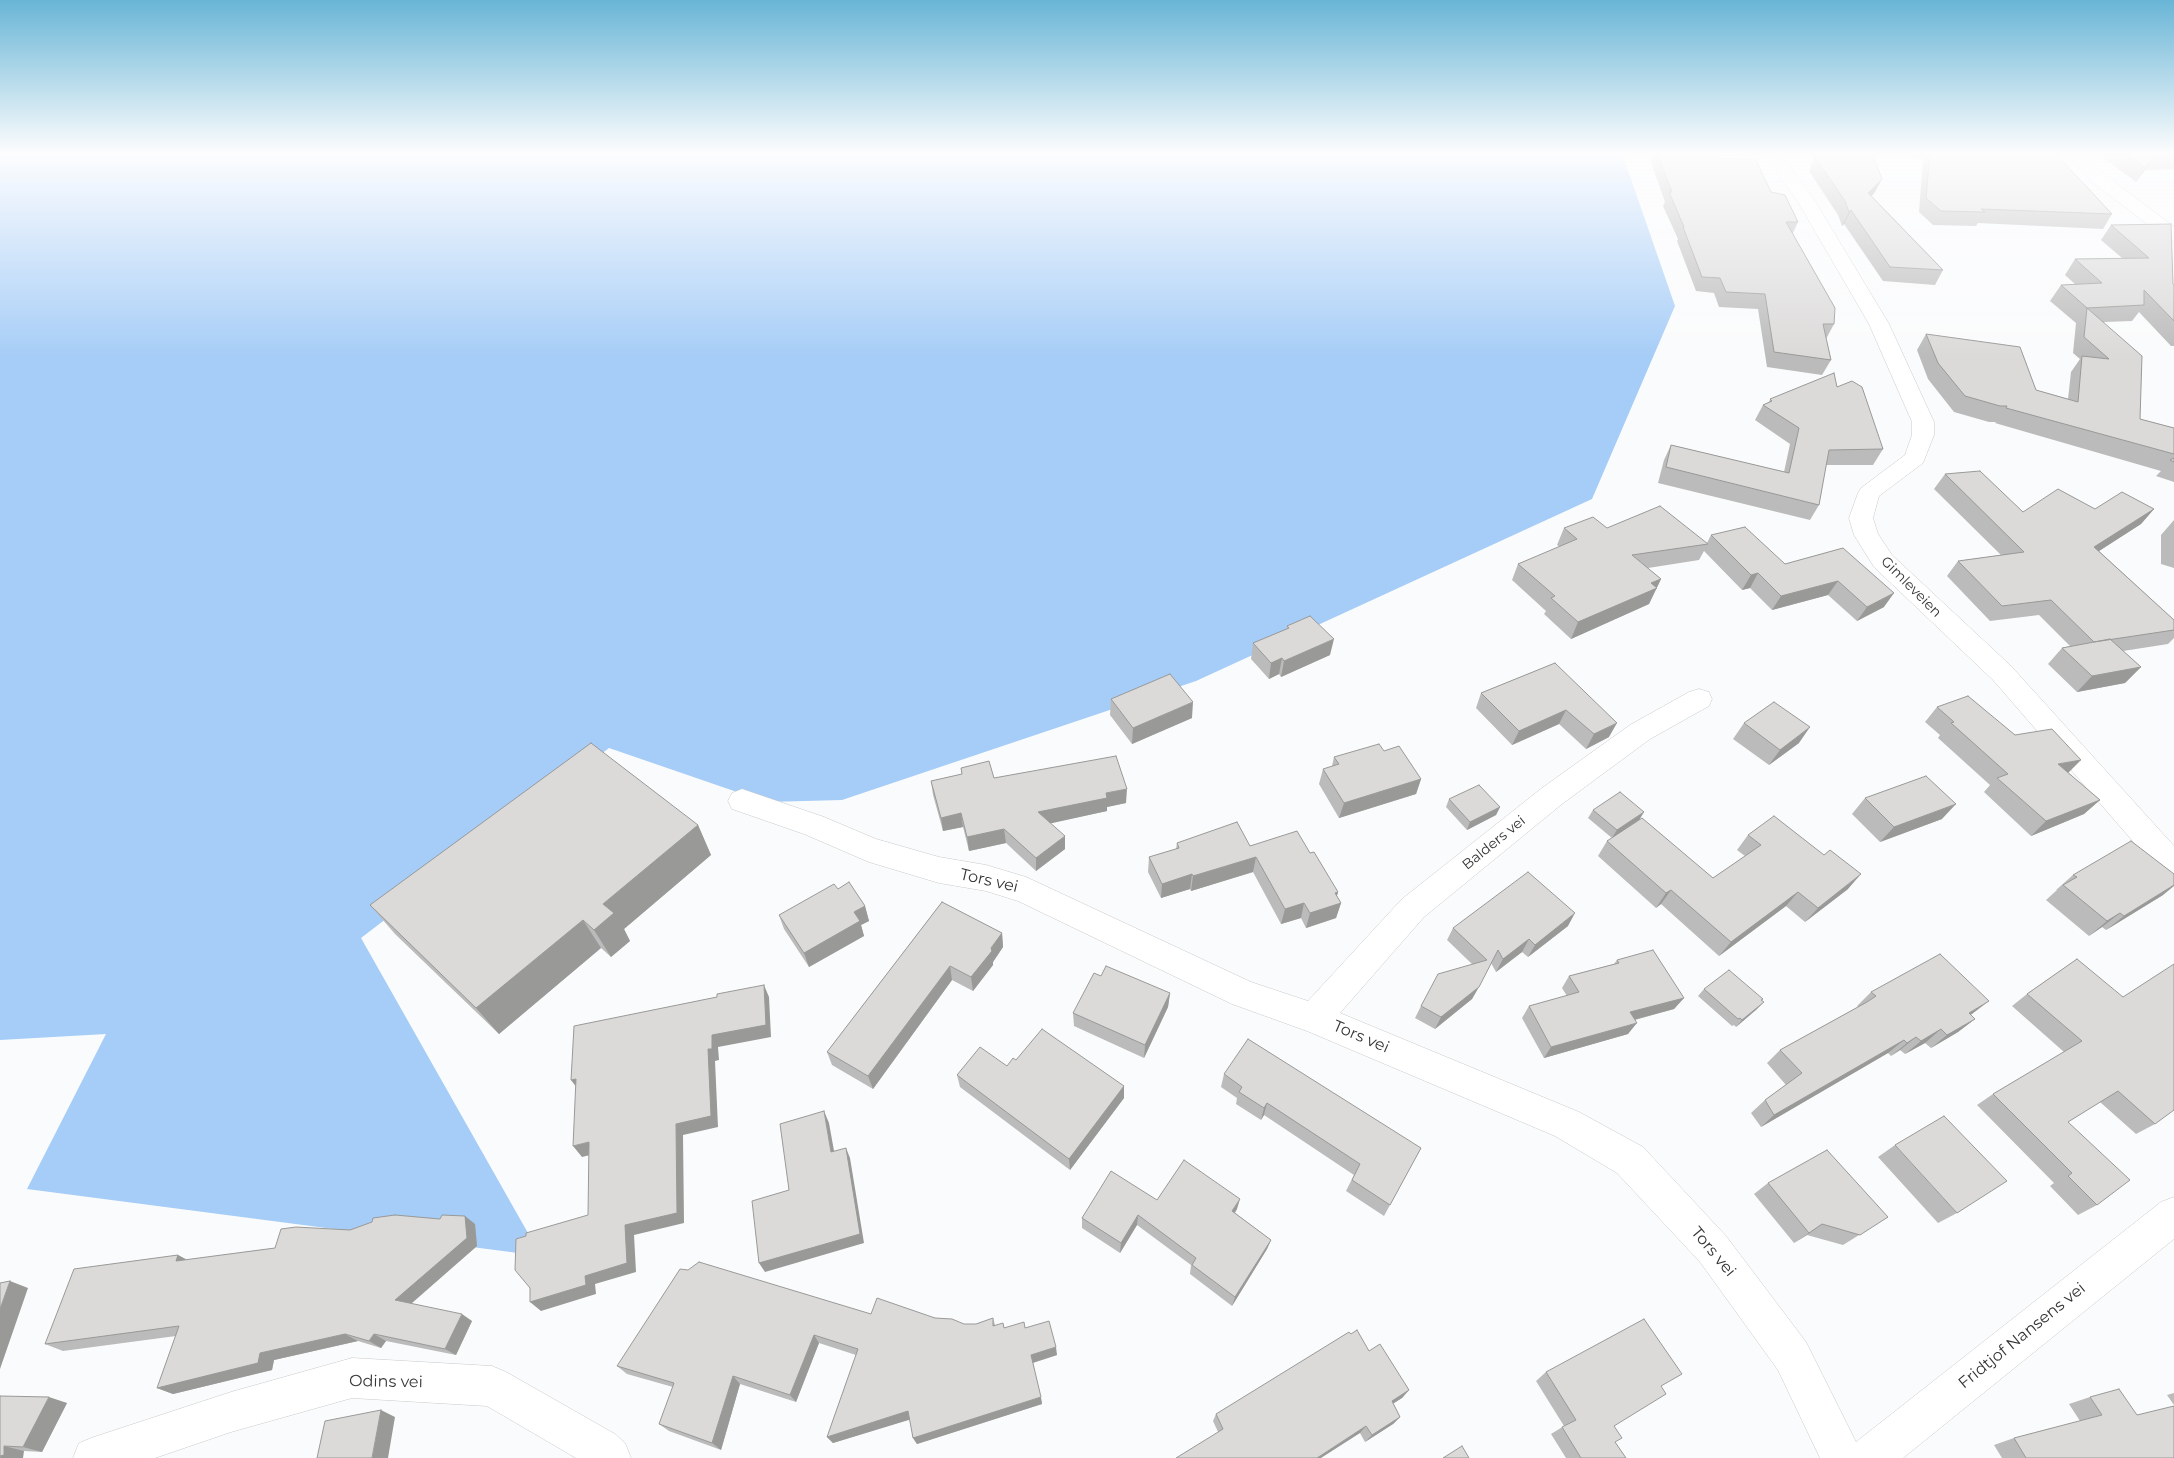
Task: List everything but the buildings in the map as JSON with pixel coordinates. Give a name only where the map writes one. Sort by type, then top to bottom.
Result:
[{"type":"street","name":"Gimleveien","points":[[1818,221],[1879,324],[1923,422],[1923,435],[1915,458],[1869,493],[1861,518],[1866,535],[1883,561],[2002,673],[2174,867]]},
{"type":"street","points":[[2155,221],[2174,236]]},
{"type":"street","name":"Balders vei","points":[[1314,1018],[1413,908],[1552,796],[1640,732],[1699,699]]},
{"type":"street","name":"Tors vei","points":[[742,801],[814,825],[869,850],[939,870],[986,878],[1026,890],[1236,990],[1314,1018],[1567,1124],[1630,1160],[1712,1249],[1792,1356],[1842,1458]]},
{"type":"street","name":"Fridtjof Nansens vei","points":[[1870,1458],[2174,1215]]},
{"type":"street","name":"Odins vei","points":[[94,1458],[231,1412],[352,1378],[492,1386],[600,1449],[610,1458]]},
{"type":"shaded area","points":[[0,221],[1646,221],[1675,306],[1592,499],[1196,681],[842,800],[766,802],[609,748],[361,938],[541,1256],[27,1189],[106,1034],[0,1040]]}]
